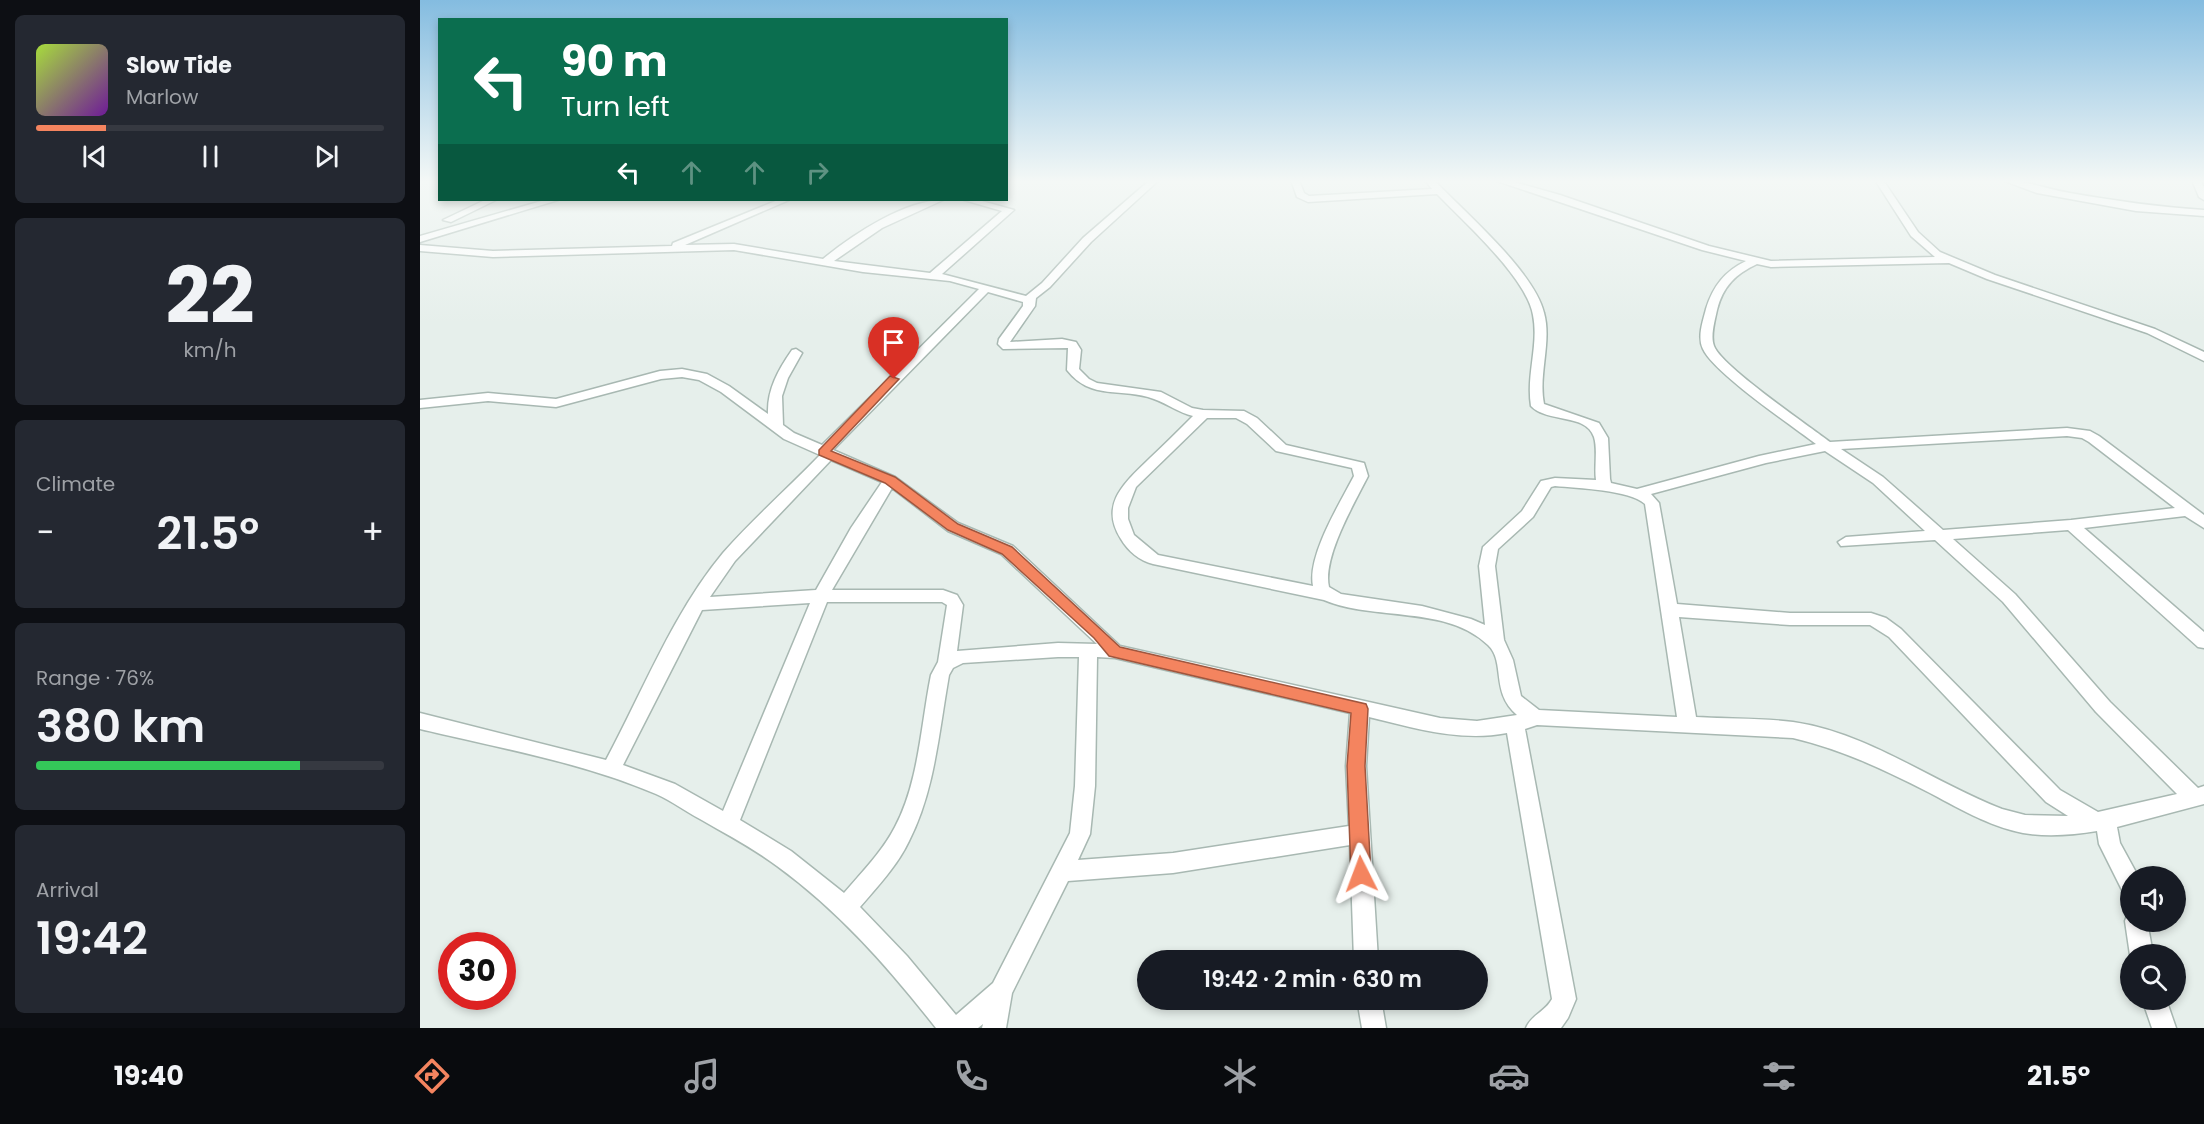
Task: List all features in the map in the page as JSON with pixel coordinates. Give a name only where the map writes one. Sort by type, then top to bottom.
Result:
[{"type":"street","points":[[420,238],[435,228]]},
{"type":"street","points":[[420,238],[455,228]]},
{"type":"street","points":[[666,250],[718,228]]},
{"type":"street","points":[[825,263],[846,245],[874,228]]},
{"type":"street","points":[[934,275],[988,228]]},
{"type":"street","points":[[1101,228],[1046,285],[1031,297],[1004,344],[1015,347],[1062,343],[1072,345],[1075,348],[1073,370],[1085,382],[1113,390],[1156,395],[1180,408],[1203,414],[1239,414],[1252,421],[1281,448],[1359,466],[1361,476],[1326,554],[1320,576],[1320,585],[1326,594]]},
{"type":"street","points":[[1473,228],[1535,300],[1540,322],[1539,406],[1549,413],[1588,422],[1598,431],[1605,485]]},
{"type":"street","points":[[1645,228],[1755,261],[1787,264],[1950,260]]},
{"type":"street","points":[[1910,228],[1936,254],[2151,331],[2204,357]]},
{"type":"street","points":[[420,248],[493,254],[734,247],[825,263],[934,275],[965,281],[985,289],[1026,299],[1029,303]]},
{"type":"street","points":[[1755,261],[1731,272],[1719,289],[1706,340],[1709,350],[1729,371],[1827,446],[1878,480],[2028,618],[2103,707],[2199,797]]},
{"type":"street","points":[[611,770],[668,656],[729,557],[985,289]]},
{"type":"street","points":[[777,424],[774,415],[775,394],[783,373],[796,353]]},
{"type":"street","points":[[420,404],[488,396],[556,403],[660,375],[682,373],[703,377],[777,424],[789,436],[890,480],[953,527],[1007,550],[1100,634],[1115,651]]},
{"type":"street","points":[[1203,414],[1130,485],[1123,501],[1121,517],[1123,532],[1130,544],[1152,559],[1326,594],[1340,600],[1463,621],[1495,640]]},
{"type":"street","points":[[1638,493],[1764,459],[1827,446],[2076,432],[2094,439],[2204,523]]},
{"type":"street","points":[[729,822],[821,596],[859,528],[890,480]]},
{"type":"street","points":[[1688,725],[1654,509],[1649,498],[1638,493],[1618,491],[1605,485],[1555,482],[1546,484],[1528,514],[1491,547],[1487,566],[1495,640],[1501,652],[1512,701],[1524,712],[1537,717],[1688,725],[1793,730],[1816,735],[1861,751],[1992,814],[2023,823],[2049,826],[2100,820],[2199,797]]},
{"type":"street","points":[[1846,542],[2071,525],[2189,511]]},
{"type":"street","points":[[2071,525],[2204,642]]},
{"type":"street","points":[[698,604],[821,596],[944,596],[951,599],[955,605],[947,663],[940,675],[921,777],[906,826],[880,867],[846,906]]},
{"type":"street","points":[[1670,610],[1790,619],[1871,619],[1880,622],[1895,633],[2053,796],[2100,820],[2121,866]]},
{"type":"street","points":[[994,1028],[1001,991],[1080,834],[1088,650]]},
{"type":"street","points":[[947,663],[961,657],[980,655],[1115,651],[1360,709],[1464,729],[1515,725],[1537,717]]},
{"type":"street","points":[[1360,709],[1356,766],[1365,950]]},
{"type":"street","points":[[420,721],[611,770],[664,788],[729,822],[784,858],[846,906],[900,962],[951,1028]]},
{"type":"street","points":[[1515,725],[1564,999],[1561,1011],[1553,1021],[1538,1028]]},
{"type":"street","points":[[1060,871],[1122,870],[1165,865],[1359,834]]},
{"type":"street","points":[[960,1028],[1001,991]]},
{"type":"street","points":[[1371,1010],[1374,1028]]},
{"type":"street","points":[[2158,1010],[2164,1028]]},
{"type":"route","points":[[894,379],[823,452],[890,480],[953,527],[993,542],[1007,550],[1023,562],[1060,600],[1100,634],[1115,651],[1360,709],[1356,766],[1361,874]]}]
